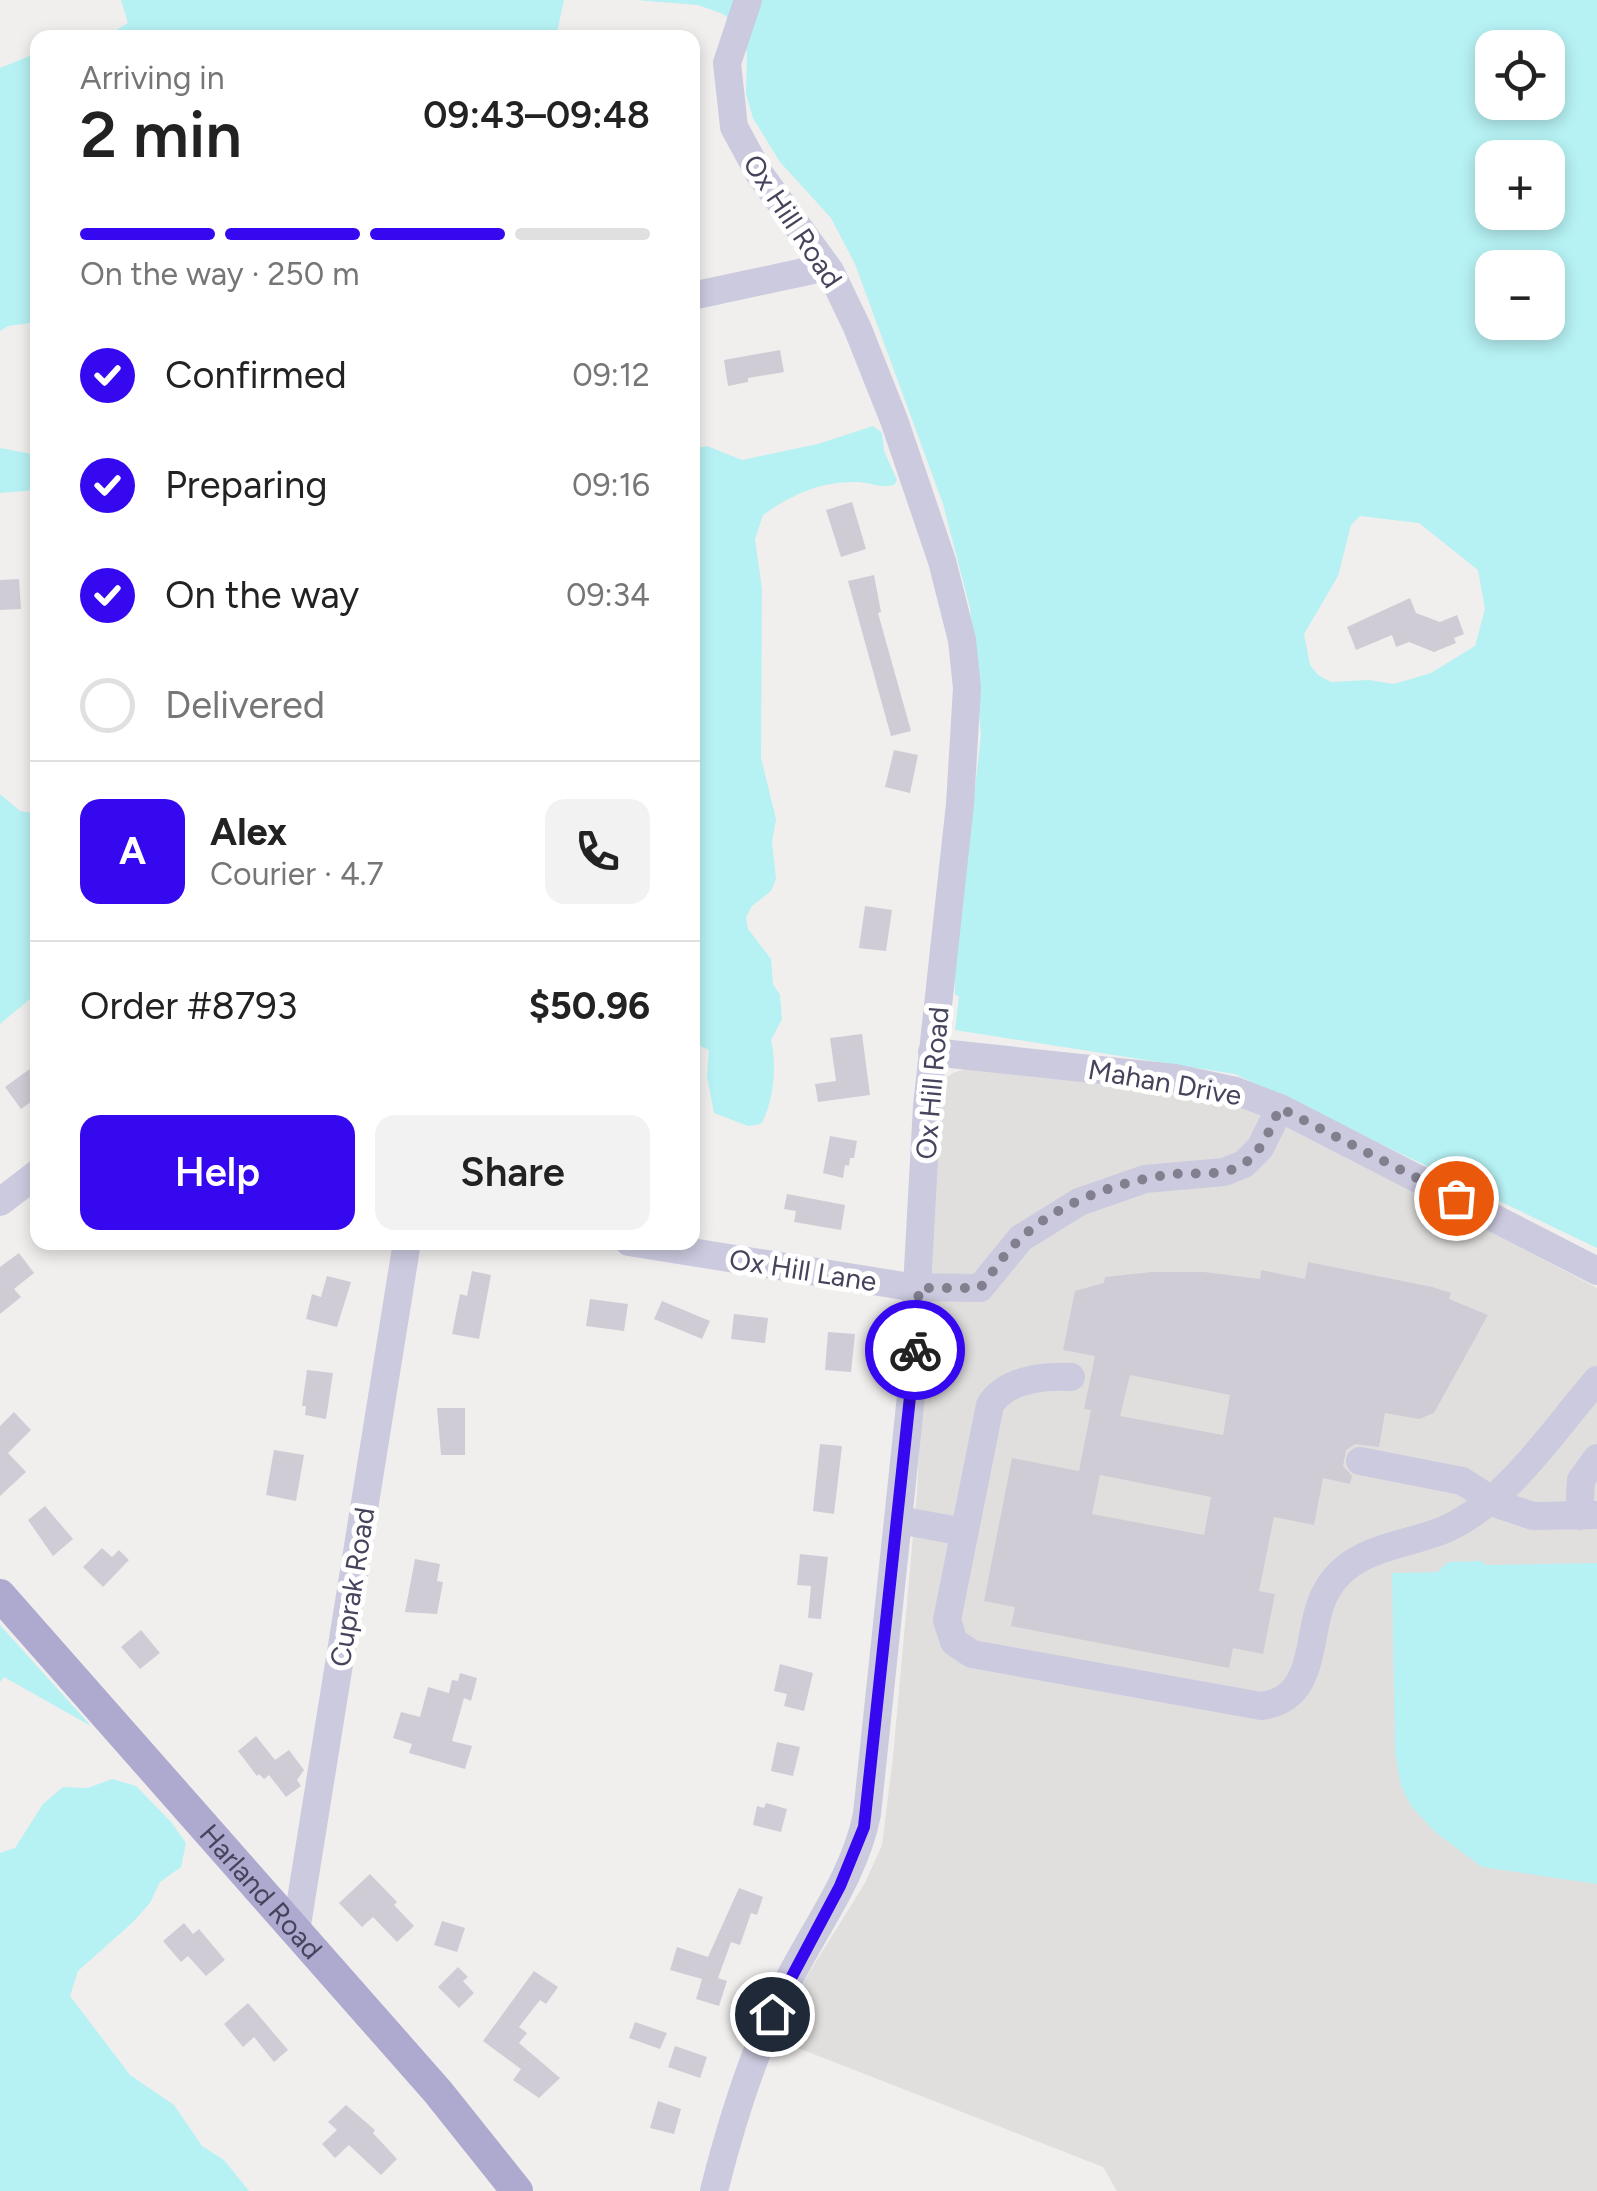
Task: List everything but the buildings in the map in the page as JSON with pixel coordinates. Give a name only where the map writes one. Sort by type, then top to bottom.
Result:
[{"type":"main road","name":"Harland Road","points":[[0,1595],[438,2092],[517,2191]]},
{"type":"street","name":"Ox Hill Road","points":[[714,2191],[727,2138],[763,2036],[846,1874],[864,1827],[899,1520],[919,1288],[932,1052],[964,759],[964,660],[942,562],[894,420],[846,302],[827,267],[759,172],[731,118],[727,64],[748,0]]},
{"type":"street","points":[[700,294],[827,267]]},
{"type":"street","name":"Mahan Drive","points":[[932,1052],[1174,1078],[1236,1091],[1280,1108],[1597,1271]]},
{"type":"street","name":"Ox Hill Lane","points":[[679,1250],[919,1288],[980,1288],[1021,1238],[1062,1210],[1095,1194],[1145,1179],[1240,1167],[1260,1148],[1280,1108]]},
{"type":"street","points":[[0,1202],[30,1178]]},
{"type":"street","name":"Cuprak Road","points":[[296,1931],[406,1250]]},
{"type":"street","points":[[1071,1377],[1007,1388],[988,1410],[947,1626],[954,1642],[966,1652],[1261,1706],[1283,1700],[1300,1684],[1322,1600],[1344,1568],[1370,1552],[1448,1527],[1492,1500],[1597,1380]]},
{"type":"street","points":[[1360,1461],[1462,1481],[1492,1500],[1532,1516],[1588,1516],[1580,1480],[1597,1458]]},
{"type":"street","points":[[899,1520],[964,1532]]},
{"type":"shaded area","points":[[121,0],[564,0],[558,30],[116,30],[128,23]]},
{"type":"shaded area","points":[[636,0],[1597,0],[1597,1248],[1235,1074],[955,1030],[959,996],[955,995],[955,964],[981,735],[970,608],[943,504],[855,264],[831,218],[780,162],[753,118],[746,94],[747,54],[742,29],[723,14],[698,5]],"holes":[[[1360,516],[1419,523],[1478,570],[1485,609],[1475,646],[1431,673],[1394,684],[1369,680],[1331,682],[1318,675],[1310,665],[1304,634],[1338,576],[1351,525]]]},
{"type":"shaded area","points":[[30,56],[30,323],[0,331],[0,68]]},
{"type":"shaded area","points":[[873,426],[882,433],[884,451],[897,480],[894,485],[841,483],[806,491],[763,515],[755,539],[762,589],[761,758],[776,819],[772,842],[776,879],[771,891],[752,906],[746,917],[748,929],[771,959],[782,1019],[771,1040],[774,1071],[769,1105],[761,1124],[748,1126],[714,1113],[707,1076],[709,1050],[700,1046],[700,448],[707,446],[742,460],[818,444]]},
{"type":"shaded area","points":[[0,448],[30,454],[30,491],[0,493]]},
{"type":"shaded area","points":[[0,794],[20,811],[30,813],[30,999],[0,1024]]},
{"type":"shaded area","points":[[965,1069],[1193,1094],[1244,1107],[1305,1133],[1597,1288],[1597,2191],[1117,2191],[1103,2167],[780,2041],[802,1984],[865,1883],[882,1845],[917,1492],[936,1099],[942,1081]]},
{"type":"shaded area","points":[[1482,1561],[1486,1565],[1597,1563],[1597,1884],[1482,1867],[1435,1832],[1411,1806],[1401,1786],[1395,1754],[1392,1573],[1437,1572],[1448,1562]]},
{"type":"shaded area","points":[[0,1625],[91,1726],[4,1677],[0,1682]]},
{"type":"shaded area","points":[[112,1779],[136,1786],[186,1843],[181,1867],[160,1882],[150,1903],[133,1922],[78,1971],[70,1996],[130,2075],[174,2105],[202,2146],[224,2160],[249,2191],[0,2191],[0,1853],[15,1848],[43,1804],[63,1787],[88,1788]]},
{"type":"way so far","points":[[915,1350],[919,1288],[980,1288],[1021,1238],[1062,1210],[1095,1194],[1145,1179],[1240,1167],[1260,1148],[1280,1108],[1456,1198]]},
{"type":"route","points":[[772,2014],[840,1886],[864,1827],[872,1782],[915,1350]]}]
